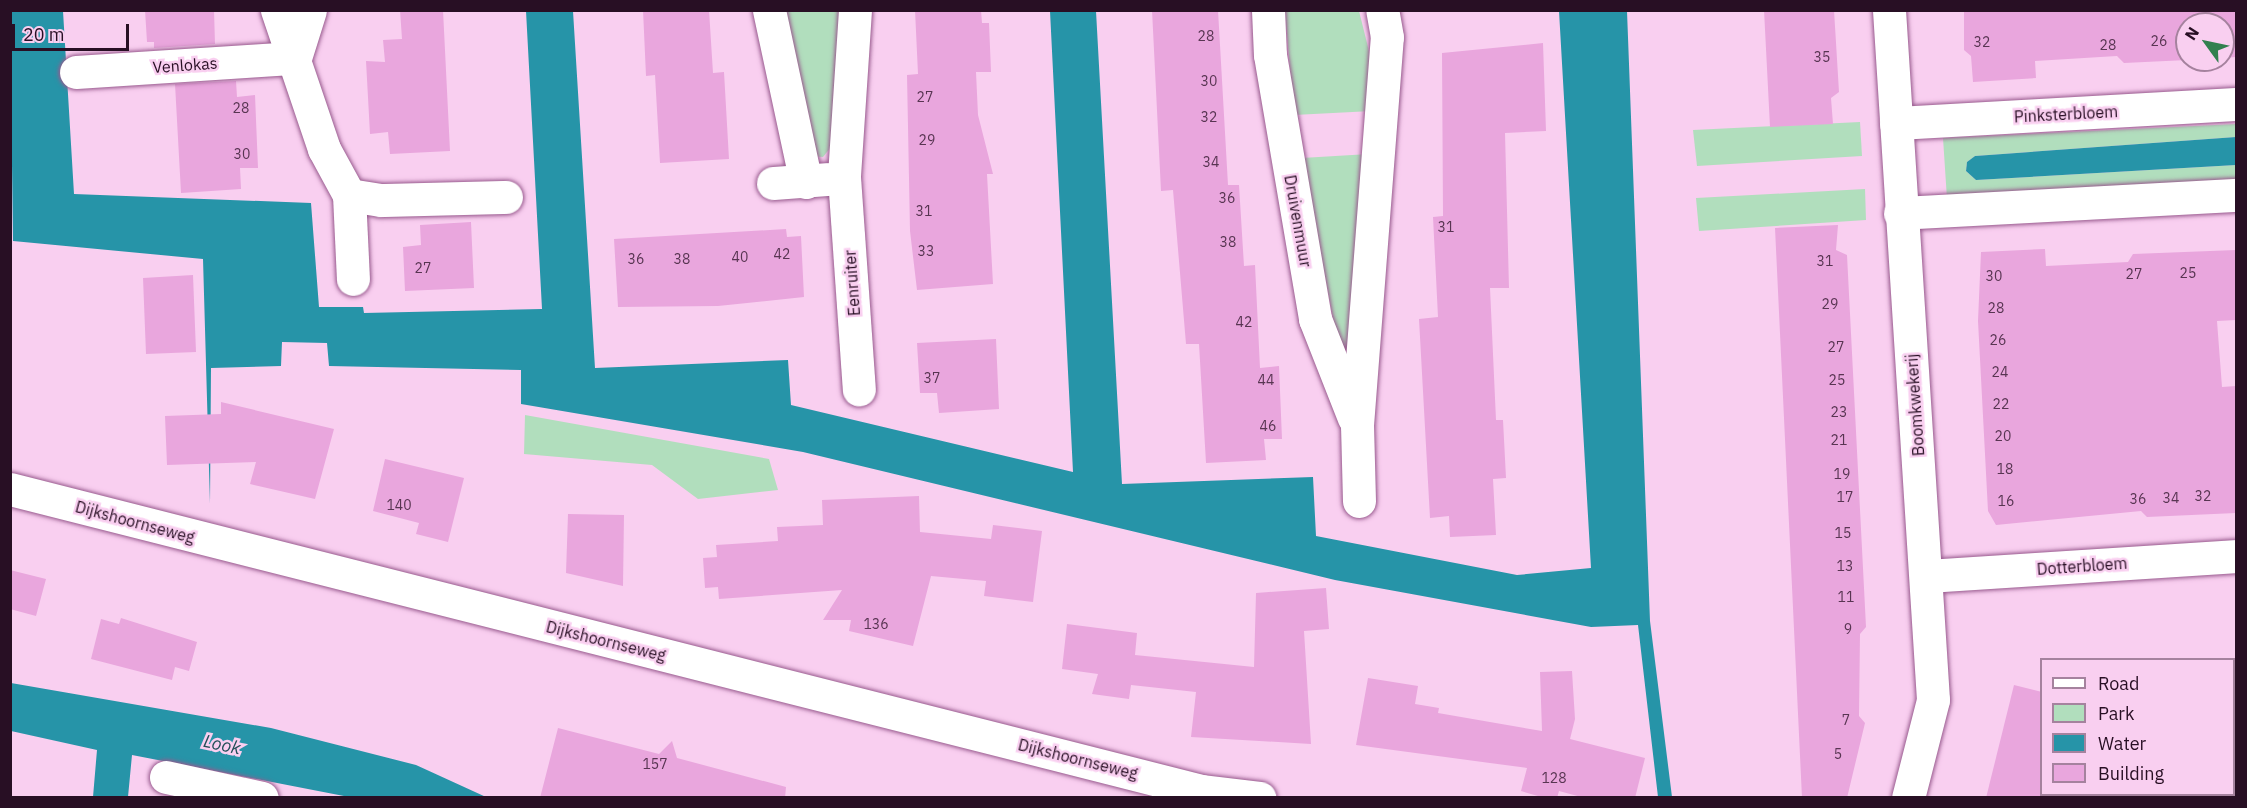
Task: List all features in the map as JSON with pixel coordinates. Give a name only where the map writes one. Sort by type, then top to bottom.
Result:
[{"type":"street","points":[[277,10],[324,149],[349,195],[353,279]]},
{"type":"street","points":[[295,58],[310,10]]},
{"type":"street","points":[[769,10],[806,182]]},
{"type":"street","name":"Eenruiter","points":[[855,10],[844,177],[860,389]]},
{"type":"street","name":"Druivenmuur","points":[[1268,10],[1270,55],[1315,319],[1357,425]]},
{"type":"street","name":"Druivenmuur","points":[[1359,501],[1357,425],[1383,108],[1387,31],[1382,10]]},
{"type":"street","name":"Boomkwekerij","points":[[1889,10],[1900,213],[1928,576],[1932,700],[1908,798]]},
{"type":"street","name":"Venlokas","points":[[76,72],[295,58]]},
{"type":"street","name":"Pinksterbloem","points":[[1896,123],[2236,104]]},
{"type":"street","points":[[773,183],[844,177]]},
{"type":"street","points":[[349,195],[381,200],[506,196]]},
{"type":"street","points":[[1900,213],[2236,195]]},
{"type":"street","name":"Dijkshoornseweg","points":[[10,489],[1207,794],[1260,798]]},
{"type":"street","name":"Dotterbloem","points":[[1928,576],[2236,556]]},
{"type":"street","points":[[166,777],[262,798]]},
{"type":"green space","points":[[780,11],[843,11],[831,147],[823,157],[811,156]]},
{"type":"green space","points":[[1285,11],[1359,11],[1373,67],[1372,111],[1294,115]]},
{"type":"green space","points":[[1860,122],[1862,156],[1697,166],[1693,130]]},
{"type":"green space","points":[[2236,124],[2236,137],[1975,156],[1967,162],[1966,171],[1976,180],[2236,165],[2236,183],[1947,199],[1943,138]]},
{"type":"green space","points":[[1369,154],[1349,365],[1342,364],[1302,158]]},
{"type":"green space","points":[[1865,189],[1866,220],[1699,231],[1696,198]]},
{"type":"green space","points":[[525,415],[769,459],[778,490],[698,499],[652,465],[524,454]]},
{"type":"water","points":[[10,11],[63,11],[74,194],[311,203],[319,307],[363,307],[364,313],[542,309],[526,11],[573,11],[595,368],[788,360],[791,405],[1073,472],[1050,11],[1096,11],[1122,484],[1313,477],[1316,536],[1517,575],[1591,568],[1559,11],[1627,11],[1650,621],[1672,797],[1658,797],[1638,625],[1591,627],[1335,580],[803,452],[521,404],[521,370],[329,366],[327,343],[282,342],[281,366],[211,368],[210,504],[203,259],[13,241]]},
{"type":"water","points":[[2236,137],[2236,165],[1976,180],[1966,171],[1967,162],[1975,156]]},
{"type":"water","name":"Look","points":[[11,683],[271,728],[416,765],[486,797],[349,797],[132,755],[128,797],[93,797],[97,750],[11,731]]},
{"type":"building","points":[[145,10],[214,10],[215,44],[154,48],[154,42],[147,42]]},
{"type":"building","points":[[400,10],[443,10],[450,151],[390,154],[388,132],[370,134],[366,61],[385,62],[383,40],[402,39]]},
{"type":"building","points":[[643,10],[709,10],[713,73],[724,72],[729,159],[660,163],[655,75],[646,76]]},
{"type":"building","points":[[915,10],[981,10],[982,23],[989,23],[991,72],[976,72],[978,115],[993,174],[987,174],[993,284],[917,290],[910,231],[907,75],[918,74]]},
{"type":"building","points":[[1152,10],[1218,10],[1228,185],[1239,185],[1244,266],[1255,265],[1260,368],[1279,366],[1282,439],[1264,439],[1266,460],[1206,463],[1199,344],[1186,344],[1173,190],[1161,191]]},
{"type":"building","points":[[1764,10],[1834,10],[1839,92],[1831,98],[1833,124],[1770,127]]},
{"type":"building","points":[[1964,10],[2236,10],[2236,57],[2235,12],[2175,12],[2175,61],[2124,63],[2117,56],[2035,61],[2036,78],[1973,82],[1971,56],[1964,50]]},
{"type":"building","points":[[1543,43],[1546,131],[1505,133],[1509,288],[1490,288],[1496,420],[1503,420],[1506,478],[1493,479],[1496,535],[1450,537],[1449,516],[1430,518],[1419,319],[1438,317],[1433,217],[1443,216],[1442,53]]},
{"type":"building","points":[[236,81],[237,97],[255,95],[258,168],[240,168],[241,189],[181,193],[175,84]]},
{"type":"building","points":[[471,222],[474,288],[405,291],[403,247],[421,245],[420,225]]},
{"type":"building","points":[[1838,225],[1836,250],[1847,255],[1866,627],[1860,634],[1859,716],[1865,723],[1847,798],[1802,798],[1775,228]]},
{"type":"building","points":[[786,229],[787,237],[801,236],[804,297],[718,306],[618,307],[614,239]]},
{"type":"building","points":[[2045,249],[2046,266],[2128,262],[2133,254],[2236,250],[2236,320],[2217,321],[2222,387],[2236,386],[2236,513],[2147,517],[2141,511],[1996,525],[1988,511],[1978,321],[1981,252]]},
{"type":"building","points":[[193,275],[196,352],[146,354],[143,278]]},
{"type":"building","points":[[996,339],[999,409],[939,413],[937,393],[920,393],[917,343]]},
{"type":"building","points":[[221,402],[334,429],[315,499],[250,484],[256,462],[167,465],[165,416],[221,414]]},
{"type":"building","points":[[385,459],[464,478],[448,542],[416,534],[419,523],[373,511]]},
{"type":"building","points":[[919,496],[920,532],[991,539],[993,525],[1042,531],[1033,602],[984,596],[986,581],[931,576],[913,646],[849,631],[851,620],[823,620],[842,590],[719,599],[718,587],[705,588],[703,558],[717,557],[716,545],[778,541],[777,527],[823,525],[822,500]]},
{"type":"building","points":[[568,514],[624,515],[623,586],[566,573]]},
{"type":"building","points":[[10,570],[46,579],[36,616],[10,609]]},
{"type":"building","points":[[1326,588],[1329,629],[1304,631],[1311,744],[1191,737],[1196,692],[1131,685],[1129,699],[1092,694],[1098,674],[1062,669],[1067,624],[1137,633],[1135,655],[1254,667],[1256,593]]},
{"type":"building","points":[[121,618],[197,642],[189,671],[175,667],[172,680],[91,659],[101,619],[119,624]]},
{"type":"building","points":[[1572,671],[1575,719],[1570,739],[1645,758],[1635,798],[1585,798],[1559,791],[1557,798],[1545,798],[1521,791],[1527,768],[1356,745],[1368,678],[1418,686],[1415,704],[1439,708],[1438,713],[1542,731],[1540,672]]},
{"type":"building","points":[[2014,685],[2040,692],[2040,796],[2042,798],[1986,798]]},
{"type":"building","points":[[558,728],[659,754],[672,741],[677,758],[786,787],[785,798],[540,798]]}]
